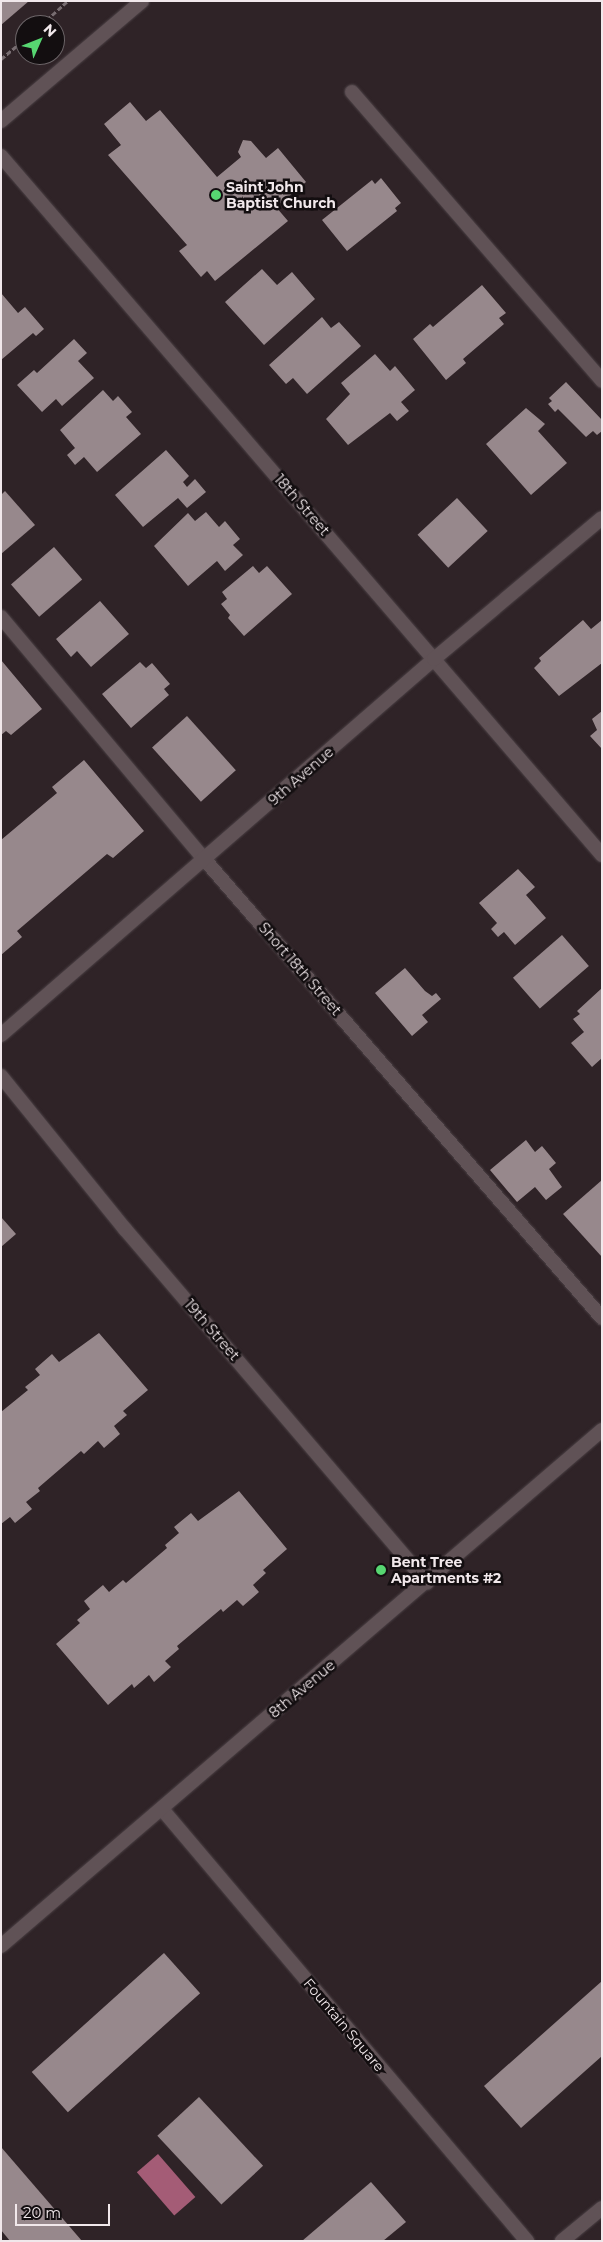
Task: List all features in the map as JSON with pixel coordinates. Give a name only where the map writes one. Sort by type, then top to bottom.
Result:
[{"type":"street","points":[[1,121],[142,1]]},
{"type":"street","points":[[352,92],[602,381]]},
{"type":"street","name":"18th Street","points":[[1,156],[602,855]]},
{"type":"street","name":"9th Avenue","points":[[1,1035],[205,860],[434,658],[602,518]]},
{"type":"street","name":"Short 18th Street","points":[[1,617],[205,860],[602,1318]]},
{"type":"street","name":"19th Street","points":[[1,1076],[126,1229],[427,1582]]},
{"type":"street","name":"8th Avenue","points":[[1,1946],[602,1430]]},
{"type":"street","name":"Fountain Square","points":[[162,1809],[527,2241]]},
{"type":"street","points":[[562,2241],[602,2208]]},
{"type":"path","points":[[52,15],[68,1]]},
{"type":"path","points":[[1,59],[15,47]]},
{"type":"shaded area","points":[[158,2154],[195,2197],[174,2215],[137,2172]]},
{"type":"building","points":[[1,1],[29,1],[1,25]]},
{"type":"building","name":"Saint John Baptist Church","points":[[130,102],[146,121],[160,110],[217,177],[241,157],[238,152],[243,140],[251,141],[266,158],[278,148],[306,182],[276,207],[288,221],[215,281],[207,271],[201,277],[179,251],[187,245],[108,155],[121,145],[104,124]]},
{"type":"building","points":[[381,178],[401,203],[395,208],[397,211],[347,251],[322,220],[372,180],[375,184]]},
{"type":"building","points":[[262,269],[277,285],[292,272],[315,299],[264,345],[225,302]]},
{"type":"building","points":[[482,285],[506,313],[499,318],[504,324],[463,359],[466,363],[446,380],[413,339],[430,324],[433,327]]},
{"type":"building","points":[[1,293],[18,313],[25,307],[44,329],[36,336],[33,333],[1,360]]},
{"type":"building","points":[[322,317],[331,328],[339,322],[361,346],[307,394],[293,378],[286,384],[269,365]]},
{"type":"building","points":[[74,339],[87,353],[78,361],[94,378],[62,406],[56,399],[42,412],[17,385],[34,370],[37,373]]},
{"type":"building","points":[[375,354],[390,371],[395,366],[415,390],[401,402],[409,411],[397,421],[390,413],[348,445],[326,419],[350,394],[341,383]]},
{"type":"building","points":[[566,382],[602,420],[602,431],[597,435],[593,431],[586,437],[558,409],[555,412],[548,404],[552,401],[549,398]]},
{"type":"building","points":[[103,390],[113,401],[118,396],[132,412],[126,417],[141,434],[97,472],[84,457],[75,465],[67,455],[75,448],[60,430]]},
{"type":"building","points":[[526,408],[545,424],[538,431],[567,463],[531,495],[486,444]]},
{"type":"building","points":[[166,450],[189,476],[183,482],[187,487],[195,479],[206,492],[187,508],[178,498],[143,527],[115,495]]},
{"type":"building","points":[[5,491],[35,525],[1,554],[1,495]]},
{"type":"building","points":[[457,498],[488,531],[448,568],[418,535]]},
{"type":"building","points":[[206,512],[219,527],[225,521],[240,539],[233,545],[243,555],[225,571],[217,561],[188,586],[154,546],[188,513],[195,521]]},
{"type":"building","points":[[54,547],[82,579],[39,617],[11,584]]},
{"type":"building","points":[[253,566],[259,573],[267,566],[292,594],[244,636],[228,618],[230,615],[221,604],[227,599],[222,592]]},
{"type":"building","points":[[100,601],[129,634],[91,667],[77,651],[71,657],[56,639]]},
{"type":"building","points":[[583,620],[591,629],[602,620],[602,663],[559,696],[534,668],[541,661],[539,658]]},
{"type":"building","points":[[1,660],[42,709],[11,735],[6,731],[1,735]]},
{"type":"building","points":[[140,662],[146,668],[152,663],[170,684],[164,689],[169,695],[131,728],[102,694]]},
{"type":"building","points":[[602,711],[602,749],[590,736],[597,730],[592,719]]},
{"type":"building","points":[[187,716],[236,770],[201,802],[152,747]]},
{"type":"building","points":[[84,760],[144,831],[113,858],[107,854],[17,931],[22,937],[1,955],[1,840],[57,793],[52,787]]},
{"type":"building","points":[[518,869],[535,887],[526,895],[546,918],[515,945],[504,932],[498,937],[491,929],[497,923],[479,903]]},
{"type":"building","points":[[562,935],[589,966],[540,1009],[513,978]]},
{"type":"building","points":[[405,968],[425,991],[432,996],[436,993],[441,999],[422,1015],[428,1022],[412,1036],[375,993]]},
{"type":"building","points":[[602,988],[602,1058],[592,1067],[571,1043],[584,1032],[573,1019],[580,1014],[577,1011]]},
{"type":"building","points":[[526,1140],[535,1152],[542,1146],[556,1163],[549,1169],[562,1187],[546,1200],[535,1187],[517,1202],[490,1170]]},
{"type":"building","points":[[602,1180],[602,1257],[563,1214]]},
{"type":"building","points":[[1,1217],[16,1234],[1,1247]]},
{"type":"building","points":[[99,1333],[148,1390],[123,1411],[127,1415],[114,1426],[120,1434],[104,1448],[98,1441],[84,1454],[81,1451],[38,1488],[40,1491],[26,1502],[32,1509],[15,1523],[10,1517],[1,1524],[1,1412],[28,1390],[25,1387],[40,1375],[35,1369],[52,1354],[59,1362]]},
{"type":"building","points":[[239,1491],[287,1549],[263,1570],[266,1573],[253,1585],[259,1592],[243,1606],[237,1600],[223,1612],[221,1609],[177,1646],[179,1649],[165,1661],[171,1667],[154,1682],[149,1675],[134,1688],[132,1684],[108,1705],[56,1644],[80,1623],[77,1620],[90,1609],[84,1601],[103,1585],[109,1592],[123,1580],[126,1583],[167,1548],[165,1545],[179,1533],[174,1527],[191,1513],[198,1521]]},
{"type":"building","points":[[164,1953],[200,1993],[68,2112],[32,2072]]},
{"type":"building","points":[[602,1981],[602,2056],[521,2128],[484,2086]]},
{"type":"building","points":[[199,2097],[263,2166],[221,2205],[157,2136]]},
{"type":"building","points":[[1,2147],[82,2241],[10,2241],[1,2230]]},
{"type":"building","points":[[371,2182],[406,2222],[383,2241],[302,2241]]},
{"type":"place","name":"Saint John Baptist Church","points":[[216,195]]},
{"type":"place","name":"Bent Tree Apartments #2","points":[[381,1570]]}]
